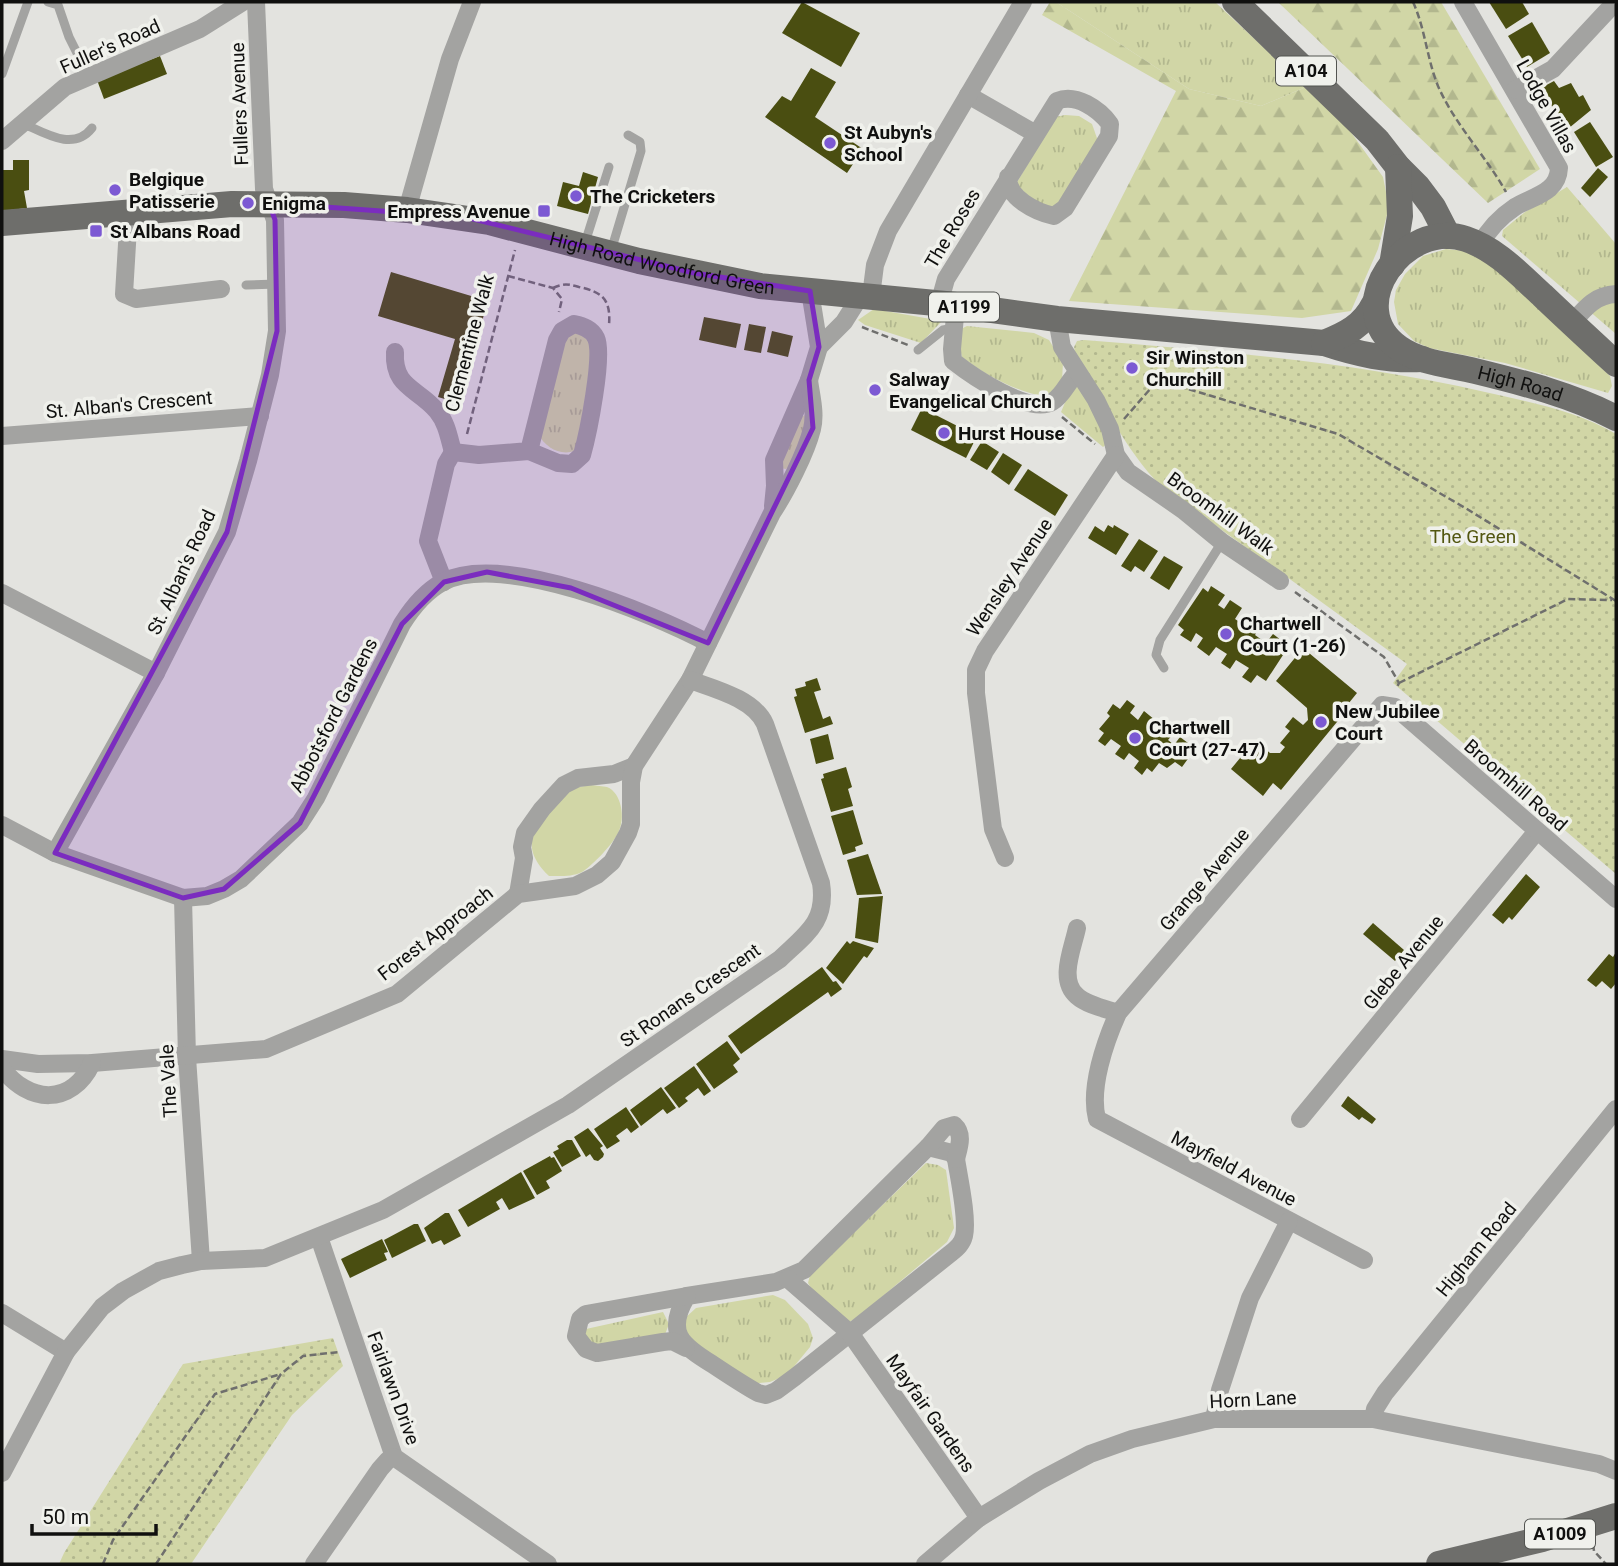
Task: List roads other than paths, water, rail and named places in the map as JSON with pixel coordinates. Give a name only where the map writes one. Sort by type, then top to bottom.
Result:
[{"type":"main road","name":"A104","points":[[1235,2],[1377,140],[1425,197],[1448,236]]},
{"type":"main road","points":[[1392,265],[1400,216],[1398,167]]},
{"type":"main road","name":"High Road Woodford Green","points":[[2,223],[130,211],[268,203],[407,210],[489,222],[610,254],[760,286],[866,296],[950,312],[1324,343],[1350,352],[1390,360],[1422,359]]},
{"type":"main road","points":[[1324,343],[1350,332],[1362,323],[1392,265],[1411,246],[1421,240],[1448,236],[1467,239],[1505,262],[1616,363]]},
{"type":"main road","points":[[1374,304],[1375,317],[1386,337],[1410,355],[1422,359]]},
{"type":"main road","name":"High Road","points":[[1422,359],[1539,388],[1610,411]]},
{"type":"main road","name":"A1009","points":[[1439,1564],[1505,1557],[1616,1516]]},
{"type":"street","name":"Fuller's Road","points":[[2,141],[65,87],[200,29],[243,2]]},
{"type":"street","name":"Fullers Avenue","points":[[256,2],[264,189],[268,203]]},
{"type":"street","points":[[407,210],[450,60],[472,2]]},
{"type":"street","points":[[866,296],[883,241],[1023,2]]},
{"type":"street","name":"Lodge Villas","points":[[1463,2],[1559,168],[1559,177],[1547,192],[1515,207],[1493,226],[1480,245]]},
{"type":"street","points":[[1515,90],[1553,69],[1608,9]]},
{"type":"street","points":[[968,95],[1036,134]]},
{"type":"street","name":"The Roses","points":[[950,312],[946,279],[1008,177],[1057,101],[1066,97],[1076,99],[1103,115],[1110,124],[1109,135],[1103,146],[1065,208],[1054,216],[1043,214],[1014,195],[1008,187],[1008,177]]},
{"type":"street","name":"St. Alban's Road","points":[[55,853],[156,673],[227,532],[260,416],[277,331],[275,220],[268,203]]},
{"type":"street","points":[[130,211],[124,293],[136,299],[221,289]]},
{"type":"street","name":"Forest Approach","points":[[2,1059],[38,1064],[92,1063],[266,1049],[397,994],[518,894],[575,887],[597,875],[612,862],[631,824],[631,782],[634,766],[690,680],[772,513],[774,460],[809,380],[819,346],[810,291]]},
{"type":"street","points":[[1572,323],[1594,300],[1616,293]]},
{"type":"street","name":"Forest Approach","points":[[819,346],[866,296]]},
{"type":"street","points":[[950,312],[953,361],[1004,393],[1033,405],[1045,406],[1056,400],[1077,373]]},
{"type":"street","points":[[1057,319],[1062,347],[1110,429],[1115,457]]},
{"type":"street","points":[[444,582],[428,541],[446,464],[457,453],[478,455],[529,451],[558,463],[572,464],[582,455],[599,355],[596,338],[586,327],[574,324],[562,331],[557,340],[529,451]]},
{"type":"street","name":"Clementine Walk","points":[[395,352],[395,369],[399,378],[436,409],[457,453]]},
{"type":"street","name":"St. Alban's Crescent","points":[[2,436],[260,416]]},
{"type":"street","name":"Broomhill Walk","points":[[1115,457],[1128,472],[1183,510],[1222,542],[1280,581]]},
{"type":"street","name":"Wensley Avenue","points":[[1005,858],[993,829],[976,693],[976,670],[985,651],[1115,457]]},
{"type":"street","name":"Abbotsford Gardens","points":[[2,825],[55,853],[183,898],[207,896],[224,890],[241,879],[300,822],[316,798],[402,624],[412,609],[444,582],[487,572],[571,588],[632,608],[708,643]]},
{"type":"street","points":[[2,593],[156,673]]},
{"type":"street","name":"St Ronans Crescent","points":[[2,1473],[66,1352],[102,1307],[122,1292],[159,1271],[201,1261],[265,1258],[383,1210],[568,1105],[780,959],[801,939],[820,917],[824,900],[821,883],[760,713],[747,704],[690,680]]},
{"type":"street","name":"Broomhill Road","points":[[1387,704],[1395,707],[1616,899]]},
{"type":"street","name":"Grange Avenue","points":[[1093,1105],[1111,1028],[1118,1013],[1378,707],[1387,704]]},
{"type":"street","name":"Forest Approach","points":[[518,894],[525,833],[542,809],[564,785],[578,778],[614,774],[634,766]]},
{"type":"street","name":"Glebe Avenue","points":[[1300,1119],[1537,831]]},
{"type":"street","name":"The Vale","points":[[183,898],[187,1057],[201,1261]]},
{"type":"street","points":[[1077,928],[1067,974],[1070,987],[1078,998],[1118,1013]]},
{"type":"street","points":[[2,1068],[22,1089],[39,1095],[56,1095],[68,1091],[79,1082],[92,1063]]},
{"type":"street","name":"Mayfield Avenue","points":[[1093,1105],[1097,1119],[1364,1260]]},
{"type":"street","name":"Higham Road","points":[[1373,1419],[1375,1409],[1385,1393],[1616,1109]]},
{"type":"street","points":[[954,1125],[960,1132],[957,1159],[965,1224],[960,1246],[795,1377],[766,1395],[758,1393],[672,1341],[597,1353],[586,1349],[576,1336],[580,1319],[586,1314],[788,1279],[804,1270],[928,1147],[944,1128],[954,1125]]},
{"type":"street","points":[[928,1147],[951,1153],[957,1159]]},
{"type":"street","points":[[1214,1419],[1220,1391],[1250,1298],[1289,1221]]},
{"type":"street","name":"Fairlawn Drive","points":[[319,1237],[394,1457],[548,1564]]},
{"type":"street","name":"Mayfair Gardens","points":[[788,1279],[850,1333],[979,1518]]},
{"type":"street","points":[[686,1348],[678,1336],[676,1321],[687,1296]]},
{"type":"street","points":[[2,1313],[66,1352]]},
{"type":"street","name":"Horn Lane","points":[[925,1564],[979,1518],[1090,1454],[1132,1439],[1214,1419],[1373,1419],[1600,1464],[1616,1471]]},
{"type":"street","points":[[314,1564],[380,1469],[394,1457]]},
{"type":"lane","points":[[2,74],[28,2]]},
{"type":"lane","points":[[48,2],[58,5],[69,37],[89,76]]},
{"type":"lane","points":[[22,123],[63,141],[81,136],[92,128]]},
{"type":"lane","points":[[610,254],[641,151],[640,142],[628,135]]},
{"type":"lane","points":[[584,247],[609,167]]},
{"type":"lane","points":[[246,285],[277,284]]},
{"type":"lane","points":[[918,350],[943,330],[950,312]]},
{"type":"lane","points":[[1164,668],[1156,656],[1160,640],[1222,542]]},
{"type":"place","name":"St Aubyn's School","points":[[830,143]]},
{"type":"place","name":"Belgique Patisserie","points":[[115,190]]},
{"type":"place","name":"The Cricketers","points":[[576,196]]},
{"type":"place","name":"Enigma","points":[[248,203]]},
{"type":"place","name":"Empress Avenue","points":[[544,211]]},
{"type":"place","name":"St Albans Road","points":[[96,231]]},
{"type":"place","name":"Sir Winston Churchill","points":[[1132,368]]},
{"type":"place","name":"Salway Evangelical Church","points":[[875,390]]},
{"type":"place","name":"Hurst House","points":[[944,433]]},
{"type":"place","name":"Chartwell Court (1-26)","points":[[1226,634]]},
{"type":"place","name":"New Jubilee Court","points":[[1321,722]]},
{"type":"place","name":"Chartwell Court (27-47)","points":[[1135,738]]},
{"type":"park label","name":"The Green","points":[[1473,536]]}]
